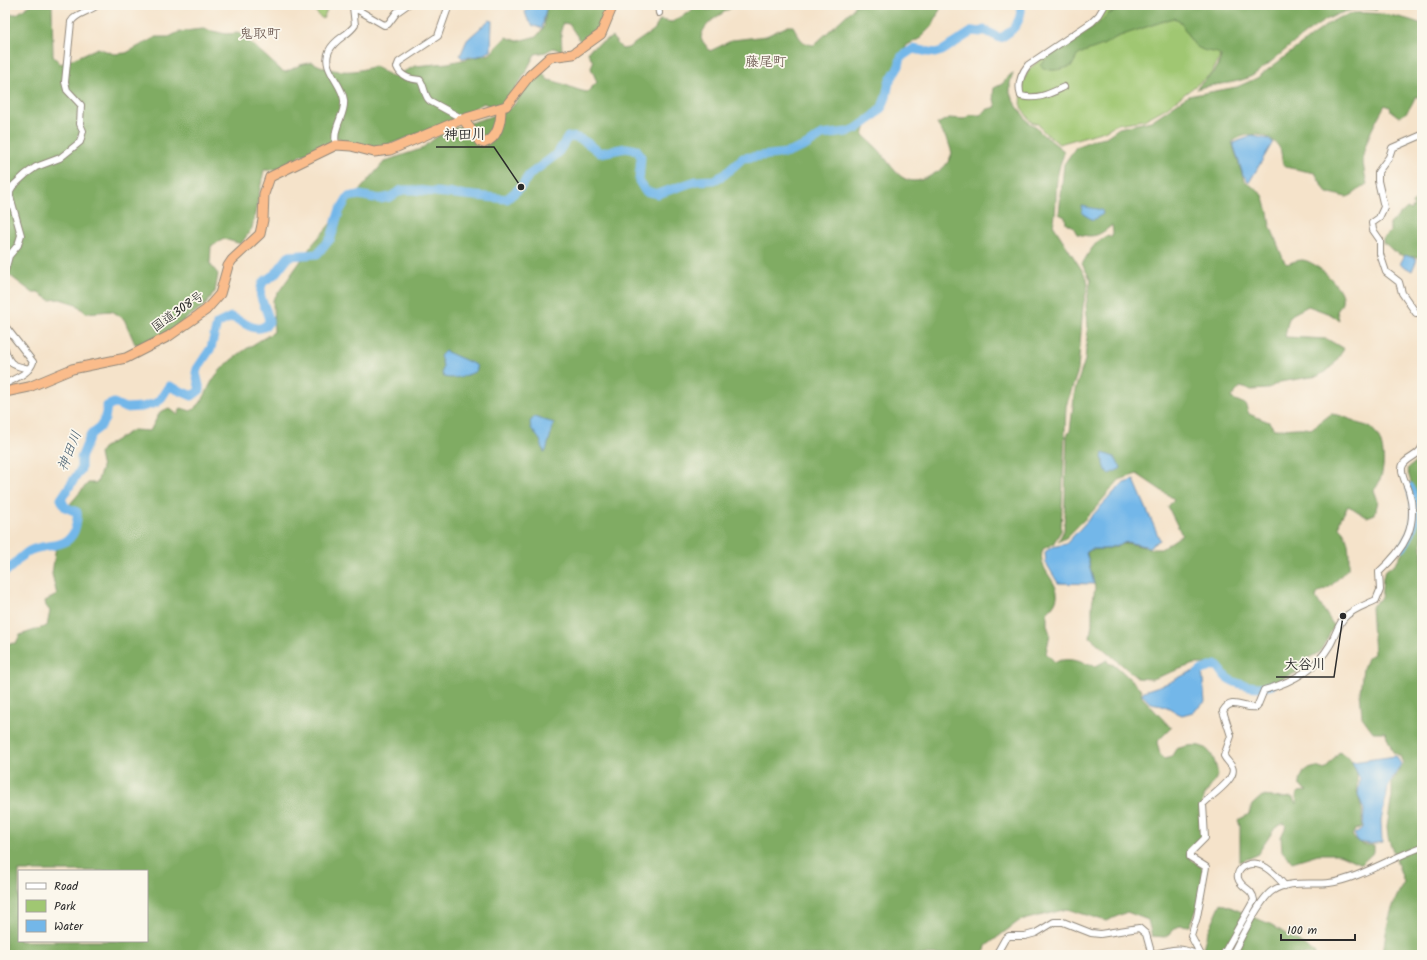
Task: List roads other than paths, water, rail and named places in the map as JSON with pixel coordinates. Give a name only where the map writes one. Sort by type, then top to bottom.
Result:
[{"type":"highway","points":[[336,145],[351,146],[374,152],[386,151],[463,119],[501,109],[513,98],[530,75],[550,57],[573,54],[601,34],[613,5]]},
{"type":"highway","points":[[463,119],[480,142],[488,142],[499,128],[501,109]]},
{"type":"highway","name":"国道308号","points":[[5,392],[29,387],[72,370],[126,358],[169,336],[206,310],[220,294],[228,266],[232,260],[260,234],[263,220],[264,194],[268,179],[336,145]]},
{"type":"street","points":[[5,271],[9,256],[18,245],[21,235],[10,196],[13,186],[36,167],[60,158],[76,147],[82,138],[81,105],[68,90],[65,82],[71,22],[74,18],[97,5]]},
{"type":"street","points":[[352,6],[384,25],[388,24],[397,12],[408,5]]},
{"type":"street","points":[[449,5],[438,36],[399,62],[397,66],[400,73],[407,78],[420,80],[426,90],[427,98],[430,101],[463,119]]},
{"type":"street","points":[[658,5],[659,13]]},
{"type":"street","points":[[1064,87],[1048,95],[1037,98],[1020,96],[1019,88],[1022,75],[1028,65],[1092,22],[1099,15],[1105,5]]},
{"type":"street","points":[[336,145],[334,135],[344,101],[342,91],[330,71],[327,58],[333,44],[355,25],[352,6]]},
{"type":"street","points":[[1422,135],[1392,148],[1386,162],[1380,168],[1378,182],[1384,207],[1379,218],[1372,223],[1373,230],[1380,240],[1380,254],[1386,272],[1399,282],[1402,293],[1416,314],[1422,313]]},
{"type":"street","points":[[5,326],[33,362],[29,370],[5,384]]},
{"type":"street","points":[[5,349],[9,362],[13,365],[29,370]]},
{"type":"street","points":[[1202,955],[1191,936],[1197,917],[1206,867],[1190,857],[1190,853],[1191,850],[1205,838],[1203,804],[1226,783],[1232,772],[1232,767],[1224,756],[1231,736],[1223,711],[1227,706],[1234,703],[1257,707],[1264,690],[1291,681],[1319,661],[1330,645],[1344,618],[1352,611],[1376,600],[1380,590],[1379,572],[1397,553],[1405,541],[1412,525],[1414,512],[1401,469],[1403,464],[1421,451],[1422,447]]},
{"type":"street","points":[[1232,955],[1264,900],[1272,891],[1285,886],[1331,883],[1345,879],[1422,847]]},
{"type":"street","points":[[1222,955],[1254,900],[1249,889],[1242,885],[1238,877],[1238,873],[1241,868],[1259,864],[1271,871],[1285,886]]},
{"type":"street","points":[[996,955],[1005,938],[1009,936],[1025,936],[1036,933],[1054,922],[1063,922],[1091,934],[1139,928],[1146,934],[1148,947],[1154,954],[1166,950],[1184,949],[1198,955]]},
{"type":"water","points":[[533,5],[545,7],[546,9],[542,28],[533,26],[527,18],[525,11]]},
{"type":"water","points":[[489,20],[492,21],[491,51],[479,56],[462,58],[460,56],[467,40]]},
{"type":"water","points":[[1252,136],[1269,139],[1273,142],[1250,181],[1248,181],[1243,175],[1233,143]]},
{"type":"water","points":[[1081,206],[1102,210],[1103,214],[1093,220],[1083,214]]},
{"type":"water","points":[[1405,255],[1417,259],[1412,271],[1400,264]]},
{"type":"water","points":[[445,351],[476,365],[477,370],[471,374],[462,376],[452,378],[444,377],[442,373],[443,365],[440,356]]},
{"type":"water","points":[[534,417],[554,423],[546,451],[544,452],[540,440],[531,428],[530,422]]},
{"type":"water","points":[[1103,453],[1114,457],[1121,467],[1120,469],[1109,474],[1106,471],[1102,458]]},
{"type":"water","points":[[1134,480],[1160,540],[1149,547],[1127,542],[1105,549],[1091,549],[1086,553],[1094,584],[1058,583],[1046,563],[1045,552],[1052,547],[1066,544],[1117,489],[1124,483]]},
{"type":"water","points":[[1202,669],[1205,702],[1193,712],[1182,715],[1163,705],[1151,703],[1142,694],[1144,691],[1168,683],[1188,673]]},
{"type":"water","points":[[1396,756],[1401,764],[1388,787],[1381,821],[1382,842],[1370,844],[1358,842],[1354,834],[1363,828],[1364,810],[1358,794],[1360,779],[1352,762]]},
{"type":"waterway","name":"神田川","points":[[5,572],[29,551],[64,542],[69,539],[73,533],[77,520],[77,512],[65,507],[61,499],[81,469],[81,458],[91,434],[100,427],[105,419],[107,406],[114,403],[125,408],[142,407],[156,403],[160,400],[169,386],[192,396],[200,390],[196,373],[197,369],[211,348],[217,324],[231,317],[251,327],[260,328],[265,326],[269,322],[267,311],[260,293],[263,282],[275,274],[289,256],[317,254],[331,238],[339,212],[348,197],[359,195],[380,199],[390,197],[402,190],[414,190],[507,199],[521,187],[529,175],[557,154],[568,137],[577,138],[589,144],[600,153],[626,148],[637,150],[641,157],[639,181],[645,191],[658,194],[696,181],[714,180],[724,175],[743,158],[787,153],[805,146],[822,135],[847,132],[856,129],[874,116],[882,107],[889,82],[899,66],[901,57],[913,49],[935,53],[942,51],[973,31],[980,32],[984,30],[1000,38],[1013,29],[1016,25],[1020,16],[1021,5]]},
{"type":"waterway","points":[[1403,547],[1411,532],[1415,518],[1413,495],[1410,487]]},
{"type":"waterway","points":[[1193,678],[1202,670],[1216,665],[1226,677],[1235,682],[1255,687],[1272,685]]},
{"type":"place","name":"神田川","points":[[521,187]]},
{"type":"place","name":"大谷川","points":[[1343,616]]},
{"type":"district","name":"鬼取町","points":[[260,34]]},
{"type":"district","name":"藤尾町","points":[[766,62]]}]
